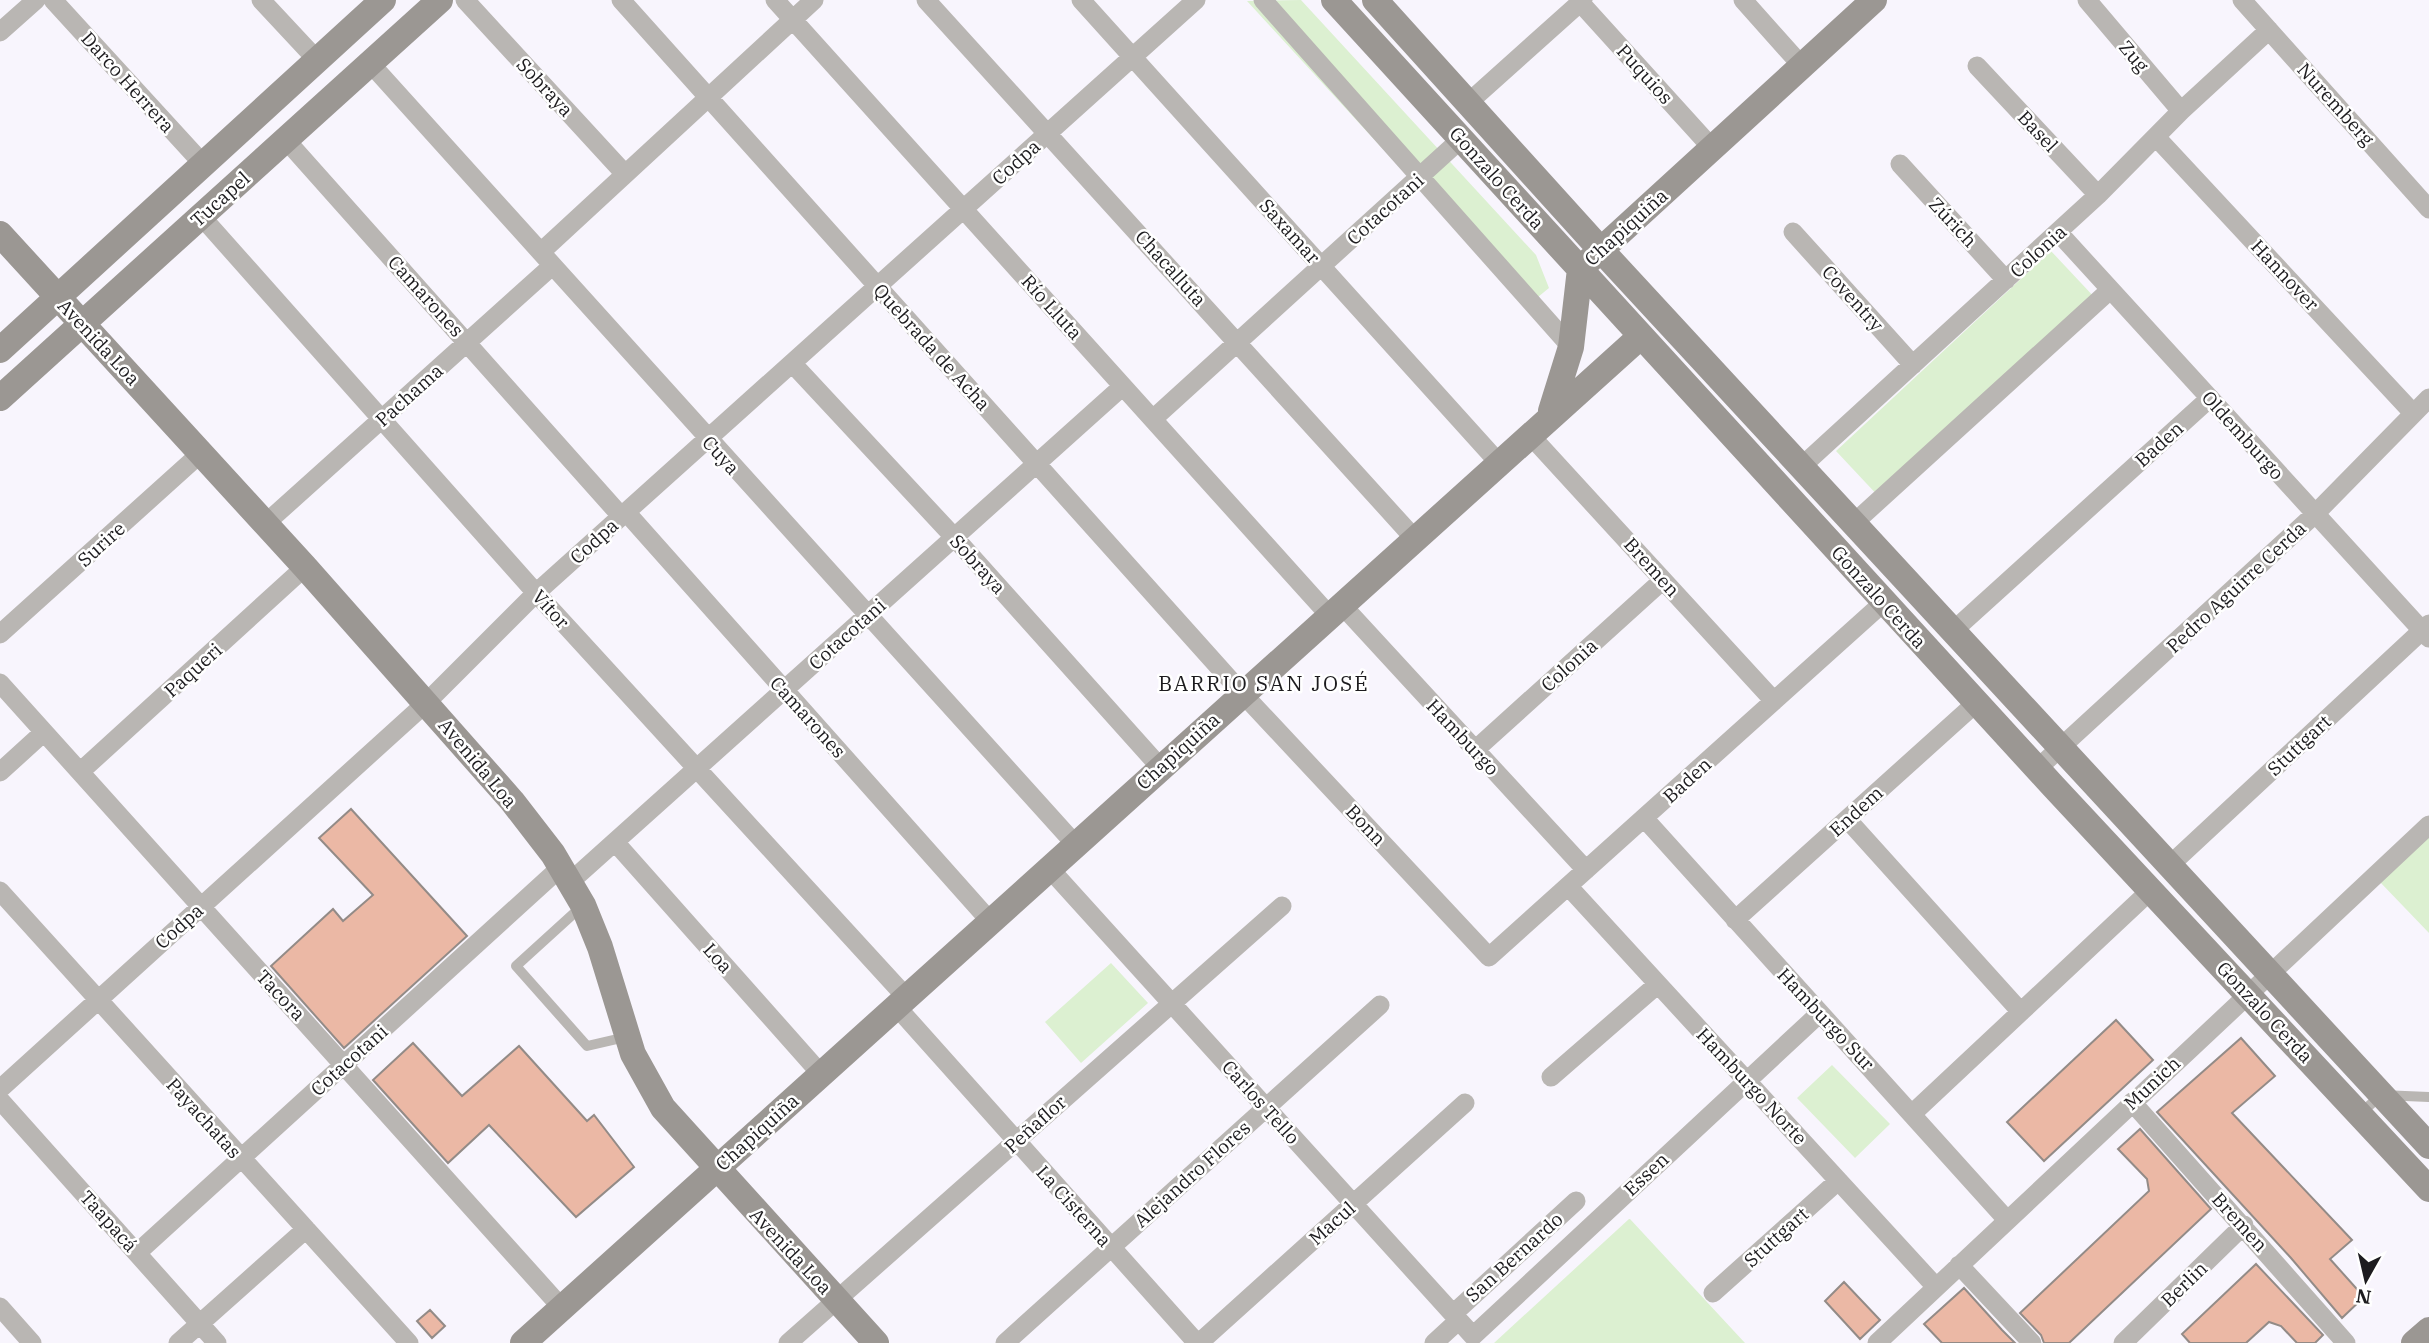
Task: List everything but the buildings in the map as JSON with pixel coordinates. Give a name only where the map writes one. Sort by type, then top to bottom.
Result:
[{"type":"street","points":[[0,32],[36,0]]},
{"type":"street","name":"Darco Herrera","points":[[53,0],[203,164]]},
{"type":"street","points":[[261,0],[317,60]]},
{"type":"street","name":"Tucapel","points":[[0,350],[383,0]]},
{"type":"street","name":"Tucapel","points":[[0,398],[440,0]]},
{"type":"street","name":"Sobraya","points":[[465,0],[625,174]]},
{"type":"street","name":"Quebrada de Acha","points":[[621,0],[1242,693]]},
{"type":"street","name":"Río Lluta","points":[[775,0],[1153,419],[1335,610]]},
{"type":"street","name":"Pachama","points":[[265,524],[467,342],[625,174],[814,0]]},
{"type":"street","name":"Chacalluta","points":[[926,0],[1414,538]]},
{"type":"street","name":"Saxamar","points":[[1081,0],[1498,462]]},
{"type":"street","name":"Codpa","points":[[0,1089],[426,702],[536,593],[1196,0]]},
{"type":"street","points":[[1263,0],[1571,347]]},
{"type":"street","name":"Gonzalo Cerda","points":[[1334,0],[1976,703],[2429,1189]]},
{"type":"street","name":"Gonzalo Cerda","points":[[1375,0],[1601,250],[2429,1146]]},
{"type":"street","points":[[1743,0],[1802,66]]},
{"type":"street","name":"Chapiquiña","points":[[523,1343],[1549,416],[1571,347],[1580,269],[1874,0]]},
{"type":"street","name":"Zug","points":[[2087,0],[2180,111]]},
{"type":"street","name":"Nuremberg","points":[[2242,0],[2429,209]]},
{"type":"street","points":[[1468,103],[1581,1]]},
{"type":"street","name":"Puquios","points":[[1581,1],[1712,148]]},
{"type":"street","name":"Colonia","points":[[1801,467],[2098,195],[2180,111],[2269,30]]},
{"type":"street","name":"Cuya","points":[[370,63],[1075,844]]},
{"type":"street","name":"Basel","points":[[1977,66],[2098,195]]},
{"type":"street","name":"Hannover","points":[[2156,137],[2413,413]]},
{"type":"street","name":"Camarones","points":[[286,139],[990,921]]},
{"type":"street","name":"Cotacotani","points":[[1153,419],[1461,139]]},
{"type":"street","name":"Zúrich","points":[[1900,164],[2006,280]]},
{"type":"street","name":"Vítor","points":[[201,216],[536,593],[697,768],[901,1002]]},
{"type":"street","name":"Coventry","points":[[1793,232],[1913,365]]},
{"type":"street","name":"Oldemburgo","points":[[2058,232],[2315,514],[2427,631]]},
{"type":"street","name":"Avenida Loa","points":[[0,234],[305,568],[512,801],[566,875],[583,905],[600,947],[626,1037],[641,1073],[663,1108],[876,1343]]},
{"type":"street","points":[[1854,523],[2110,290]]},
{"type":"street","points":[[1549,416],[1641,336]]},
{"type":"street","name":"Sobraya","points":[[792,363],[954,537],[1160,767]]},
{"type":"street","name":"Cotacotani","points":[[137,1253],[345,1064],[566,875],[615,842],[1123,386]]},
{"type":"street","name":"Baden","points":[[1953,631],[2210,398]]},
{"type":"street","name":"Pedro Aguirre Cerda","points":[[2037,769],[2315,514],[2429,398]]},
{"type":"street","name":"Bremen","points":[[1529,434],[1774,701]]},
{"type":"street","name":"Surire","points":[[0,634],[201,453]]},
{"type":"street","name":"Paqueri","points":[[80,772],[305,568]]},
{"type":"street","name":"Colonia","points":[[1475,750],[1663,580]]},
{"type":"street","name":"Baden","points":[[1489,957],[1884,602]]},
{"type":"street","name":"Hamburgo","points":[[1335,610],[1475,750],[1586,870]]},
{"type":"street","name":"Stuttgart","points":[[2170,865],[2427,631]]},
{"type":"street","name":"Tacora","points":[[0,684],[562,1308]]},
{"type":"street","name":"Bonn","points":[[1242,693],[1489,957]]},
{"type":"street","name":"Endem","points":[[1735,920],[1976,703]]},
{"type":"street","points":[[0,772],[44,732]]},
{"type":"street","name":"Hamburgo Sur","points":[[1644,818],[2007,1220]]},
{"type":"street","points":[[1847,819],[2021,1012]]},
{"type":"street","name":"Munich","points":[[1877,1343],[2429,825]]},
{"type":"street","name":"Loa","points":[[615,842],[821,1074]]},
{"type":"street","name":"Carlos Tello","points":[[1049,868],[1473,1336]]},
{"type":"street","name":"Hamburgo Norte","points":[[1568,886],[1936,1287]]},
{"type":"street","points":[[1913,1113],[2151,890]]},
{"type":"street","name":"Payachatas","points":[[0,891],[409,1343]]},
{"type":"street","name":"Peñaflor","points":[[789,1343],[1282,905]]},
{"type":"street","points":[[1552,1077],[1658,984]]},
{"type":"street","name":"La Cisterna","points":[[901,1002],[1016,1141],[1198,1343]]},
{"type":"street","name":"Alejandro Flores","points":[[1005,1343],[1380,1005]]},
{"type":"street","name":"Essen","points":[[1473,1336],[1820,1013]]},
{"type":"street","name":"Taapacá","points":[[0,1100],[217,1343]]},
{"type":"street","name":"Bremen","points":[[2132,1102],[2346,1343]]},
{"type":"street","name":"Macul","points":[[1198,1343],[1465,1103]]},
{"type":"street","name":"Stuttgart","points":[[1713,1293],[1838,1181]]},
{"type":"street","name":"San Bernardo","points":[[1434,1343],[1456,1317],[1576,1202]]},
{"type":"street","name":"Berlin","points":[[2123,1343],[2244,1225]]},
{"type":"street","points":[[177,1343],[306,1229]]},
{"type":"street","points":[[1959,1265],[2032,1343]]},
{"type":"street","points":[[0,1307],[32,1343]]},
{"type":"street","points":[[2414,1343],[2429,1329]]},
{"type":"lane","points":[[583,905],[516,966],[587,1046],[626,1037]]},
{"type":"lane","points":[[2360,1114],[2381,1095],[2429,1097]]},
{"type":"green space","points":[[1301,0],[1536,255],[1549,288],[1527,306],[1247,1]]},
{"type":"green space","points":[[2051,251],[2096,299],[1881,499],[1836,451]]},
{"type":"green space","points":[[2429,834],[2429,933],[2379,881]]},
{"type":"green space","points":[[1111,963],[1148,1003],[1081,1063],[1045,1022]]},
{"type":"green space","points":[[1832,1065],[1890,1124],[1855,1158],[1797,1098]]},
{"type":"green space","points":[[1629,1219],[1745,1343],[1494,1343]]},
{"type":"district","name":"BARRIO SAN JOSÉ","points":[[1264,683]]}]
